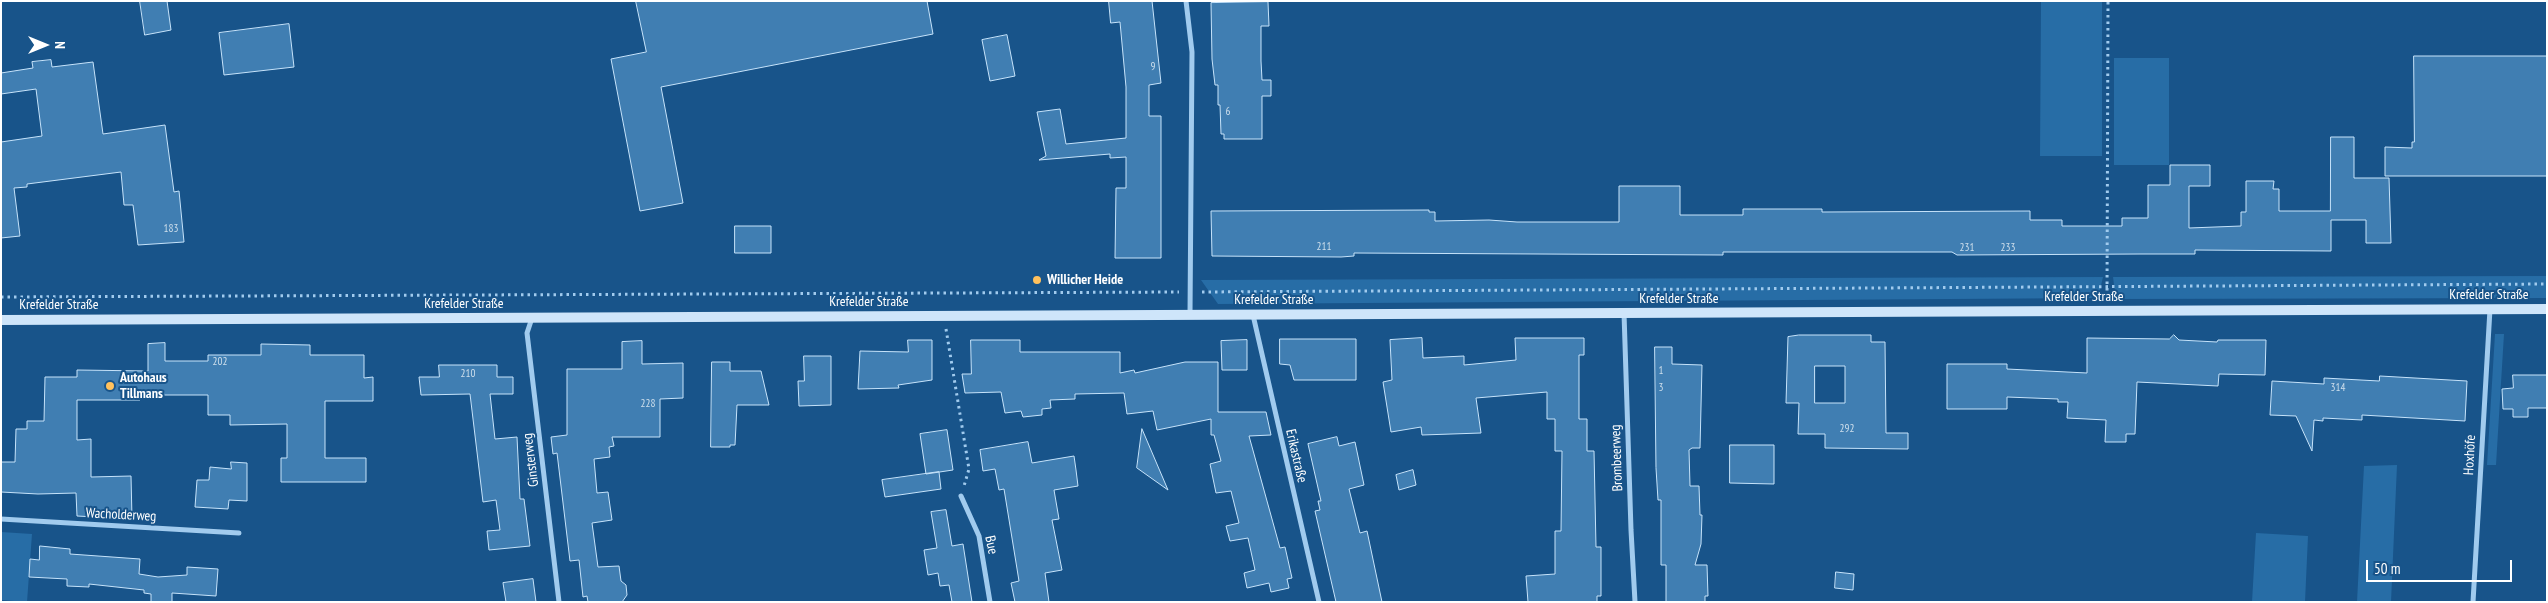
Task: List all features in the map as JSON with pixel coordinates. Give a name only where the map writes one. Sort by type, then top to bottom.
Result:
[{"type":"main road","name":"Krefelder Straße","points":[[1,320],[2547,309]]},
{"type":"street","points":[[1186,1],[1192,52],[1190,314]]},
{"type":"street","name":"Hoxhöfe","points":[[2472,602],[2490,309]]},
{"type":"street","name":"Brombeerweg","points":[[1624,313],[1635,602]]},
{"type":"street","name":"Erikastraße","points":[[1253,314],[1319,602]]},
{"type":"street","name":"Ginsterweg","points":[[532,317],[527,333],[559,602]]},
{"type":"street","name":"Bue","points":[[961,496],[979,536],[990,602]]},
{"type":"street","name":"Wacholderweg","points":[[1,519],[239,534]]},
{"type":"path","points":[[2107,311],[2108,1]]},
{"type":"path","points":[[1,297],[2107,288],[2547,284]]},
{"type":"path","points":[[944,316],[969,469],[961,496]]},
{"type":"shaded area","points":[[2041,1],[2102,1],[2102,156],[2040,156]]},
{"type":"shaded area","points":[[2114,58],[2169,58],[2169,165],[2114,165]]},
{"type":"shaded area","points":[[2547,276],[2547,298],[2116,299],[2113,277]]},
{"type":"shaded area","points":[[2103,277],[2098,298],[1218,304],[1201,280]]},
{"type":"shaded area","points":[[2495,334],[2504,334],[2496,465],[2487,465]]},
{"type":"shaded area","points":[[2397,465],[2391,602],[2357,602],[2364,466]]},
{"type":"shaded area","points":[[1,532],[32,534],[27,602],[1,600]]},
{"type":"shaded area","points":[[2256,533],[2308,536],[2305,602],[2252,602]]},
{"type":"building","points":[[140,1],[167,1],[171,30],[145,35]]},
{"type":"building","points":[[636,1],[927,1],[933,34],[661,87],[683,203],[640,211],[611,59],[646,52]]},
{"type":"building","points":[[1109,1],[1152,1],[1161,83],[1149,85],[1149,116],[1161,116],[1161,258],[1115,258],[1116,188],[1126,188],[1126,157],[1110,158],[1110,154],[1039,160],[1046,156],[1037,112],[1060,109],[1066,144],[1126,138],[1126,87],[1120,22],[1111,23]]},
{"type":"building","points":[[1268,2],[1269,26],[1261,26],[1261,61],[1262,80],[1271,80],[1271,96],[1262,96],[1262,139],[1224,139],[1224,134],[1221,134],[1218,85],[1215,85],[1212,59],[1211,3]]},
{"type":"building","points":[[289,24],[294,67],[224,75],[219,33]]},
{"type":"building","points":[[1007,35],[1015,76],[990,81],[982,40]]},
{"type":"building","points":[[2414,56],[2547,56],[2547,176],[2385,176],[2385,147],[2412,148],[2412,142],[2414,142]]},
{"type":"building","points":[[51,60],[52,67],[93,62],[103,134],[165,125],[174,192],[179,191],[184,242],[138,245],[133,205],[124,205],[121,172],[27,184],[27,187],[14,188],[20,236],[1,238],[1,142],[42,136],[36,89],[1,94],[1,73],[33,68],[32,62]]},
{"type":"building","points":[[2331,137],[2354,137],[2354,178],[2389,178],[2391,243],[2366,243],[2366,220],[2331,220],[2331,251],[2195,250],[2195,254],[1957,255],[1952,252],[1723,252],[1723,255],[1354,253],[1354,256],[1341,257],[1212,256],[1211,211],[1429,210],[1429,212],[1435,212],[1435,221],[1619,222],[1619,186],[1680,186],[1680,215],[1743,215],[1743,209],[1822,209],[1822,212],[2030,211],[2030,220],[2062,220],[2062,226],[2122,226],[2122,218],[2148,218],[2148,185],[2170,185],[2170,165],[2210,165],[2210,186],[2189,186],[2189,228],[2241,226],[2241,212],[2246,212],[2246,181],[2274,181],[2273,189],[2279,189],[2279,211],[2330,211]]},
{"type":"building","points":[[735,226],[771,226],[771,253],[735,253]]},
{"type":"building","points":[[1799,335],[1871,335],[1871,342],[1885,342],[1886,433],[1908,433],[1908,449],[1825,448],[1825,434],[1798,434],[1799,403],[1786,403],[1788,337]],"holes":[[[1815,366],[1845,366],[1845,403],[1815,403]]]},
{"type":"building","points":[[2174,335],[2179,340],[2217,342],[2218,340],[2266,340],[2265,375],[2219,374],[2218,386],[2137,382],[2135,434],[2126,434],[2126,442],[2105,442],[2106,420],[2067,418],[2068,402],[2058,402],[2058,399],[2007,397],[2007,409],[1947,409],[1947,364],[2007,364],[2007,369],[2087,373],[2087,338],[2169,339]]},
{"type":"building","points":[[1422,338],[1423,358],[1464,356],[1464,365],[1516,360],[1515,338],[1584,338],[1584,355],[1579,355],[1579,419],[1587,419],[1587,451],[1594,451],[1596,547],[1601,547],[1601,596],[1597,596],[1597,602],[1528,602],[1526,576],[1555,574],[1555,531],[1561,531],[1562,451],[1555,451],[1555,419],[1547,419],[1547,392],[1476,398],[1481,433],[1422,435],[1421,427],[1391,432],[1383,382],[1392,380],[1390,340]]},
{"type":"building","points":[[1280,339],[1356,339],[1356,380],[1294,380],[1290,365],[1280,364]]},
{"type":"building","points":[[908,340],[932,340],[932,380],[898,385],[899,388],[858,389],[860,351],[908,352]]},
{"type":"building","points":[[971,340],[1020,340],[1020,352],[1120,352],[1120,373],[1134,370],[1135,373],[1185,362],[1218,362],[1218,412],[1266,412],[1271,435],[1249,436],[1280,548],[1285,547],[1292,578],[1287,579],[1289,588],[1271,592],[1269,583],[1247,588],[1244,573],[1255,570],[1248,538],[1230,541],[1226,526],[1239,523],[1231,491],[1216,493],[1210,464],[1221,461],[1214,435],[1211,435],[1211,419],[1157,430],[1153,411],[1127,414],[1124,393],[1075,394],[1075,399],[1050,400],[1051,408],[1042,409],[1042,415],[1023,417],[1021,411],[1005,413],[1001,392],[965,393],[962,374],[971,374]]},
{"type":"building","points":[[1247,340],[1247,370],[1222,370],[1221,341]]},
{"type":"building","points":[[642,341],[642,364],[683,363],[683,398],[660,399],[660,437],[612,437],[614,446],[609,447],[610,457],[594,459],[597,493],[608,492],[612,520],[592,523],[598,567],[619,566],[621,581],[626,585],[627,595],[622,602],[588,602],[587,596],[583,597],[579,560],[570,561],[557,453],[553,454],[551,437],[567,435],[567,369],[622,369],[622,342]]},
{"type":"building","points":[[165,343],[165,361],[208,361],[208,355],[261,355],[261,344],[310,345],[310,355],[364,355],[364,378],[373,377],[373,401],[325,401],[325,458],[366,458],[366,482],[281,482],[281,458],[287,458],[287,424],[230,425],[230,415],[208,415],[208,395],[140,395],[140,400],[77,400],[77,440],[91,439],[91,477],[131,476],[132,519],[77,516],[76,493],[38,494],[1,492],[1,462],[15,462],[16,429],[27,429],[27,421],[44,421],[45,377],[77,377],[77,370],[148,371],[148,344]]},
{"type":"building","points":[[1655,347],[1672,347],[1672,364],[1702,365],[1700,448],[1689,450],[1690,486],[1699,486],[1700,515],[1702,515],[1701,544],[1695,565],[1707,565],[1708,596],[1705,596],[1705,602],[1666,602],[1666,565],[1661,565],[1661,500],[1658,500],[1656,468]]},
{"type":"building","points":[[804,356],[831,356],[831,405],[799,406],[798,381],[804,381]]},
{"type":"building","points":[[712,362],[730,362],[730,371],[761,371],[769,405],[737,405],[735,445],[730,445],[730,447],[711,447]]},
{"type":"building","points":[[439,365],[497,365],[497,377],[513,377],[513,394],[490,394],[495,439],[517,437],[520,499],[524,499],[530,546],[489,550],[487,531],[500,530],[496,500],[483,502],[470,394],[421,395],[419,377],[439,377]]},
{"type":"building","points":[[2513,375],[2547,375],[2547,408],[2528,408],[2528,417],[2513,417],[2513,409],[2503,409],[2502,389],[2513,388]]},
{"type":"building","points":[[2380,376],[2467,381],[2465,421],[2362,415],[2362,420],[2323,418],[2323,421],[2314,420],[2312,451],[2296,416],[2270,415],[2272,381],[2324,384],[2324,378],[2379,381]]},
{"type":"building","points":[[1142,429],[1168,490],[1137,468]]},
{"type":"building","points":[[947,430],[953,470],[926,474],[920,434]]},
{"type":"building","points":[[1337,437],[1339,446],[1355,442],[1364,485],[1349,489],[1360,533],[1367,531],[1382,602],[1336,602],[1315,511],[1320,510],[1318,501],[1321,501],[1308,444]]},
{"type":"building","points":[[1028,442],[1032,463],[1074,456],[1076,470],[1078,486],[1054,490],[1059,519],[1052,520],[1062,570],[1045,573],[1049,602],[1015,602],[1011,583],[1019,581],[1004,489],[999,490],[995,469],[983,471],[980,450]]},
{"type":"building","points":[[1730,445],[1774,445],[1774,484],[1730,483]]},
{"type":"building","points":[[231,462],[247,463],[247,501],[229,500],[228,509],[195,507],[197,480],[209,480],[210,467],[231,469]]},
{"type":"building","points":[[1413,470],[1416,485],[1399,490],[1396,475]]},
{"type":"building","points":[[939,472],[941,489],[885,497],[882,480]]},
{"type":"building","points":[[946,510],[952,546],[963,544],[972,602],[952,602],[949,585],[940,586],[938,573],[928,575],[924,550],[937,548],[931,512]]},
{"type":"building","points":[[40,546],[70,549],[70,554],[140,559],[139,574],[158,577],[187,575],[187,567],[218,569],[216,596],[172,593],[172,602],[151,602],[151,594],[144,593],[144,590],[89,584],[89,587],[67,586],[67,579],[29,577],[30,559],[39,560]]},
{"type":"building","points":[[1836,572],[1854,574],[1853,590],[1835,588]]},
{"type":"building","points":[[533,579],[536,602],[506,602],[503,583]]},
{"type":"place","name":"Willicher Heide","points":[[1037,280]]},
{"type":"place","name":"Autohaus Tillmans","points":[[110,386]]}]
